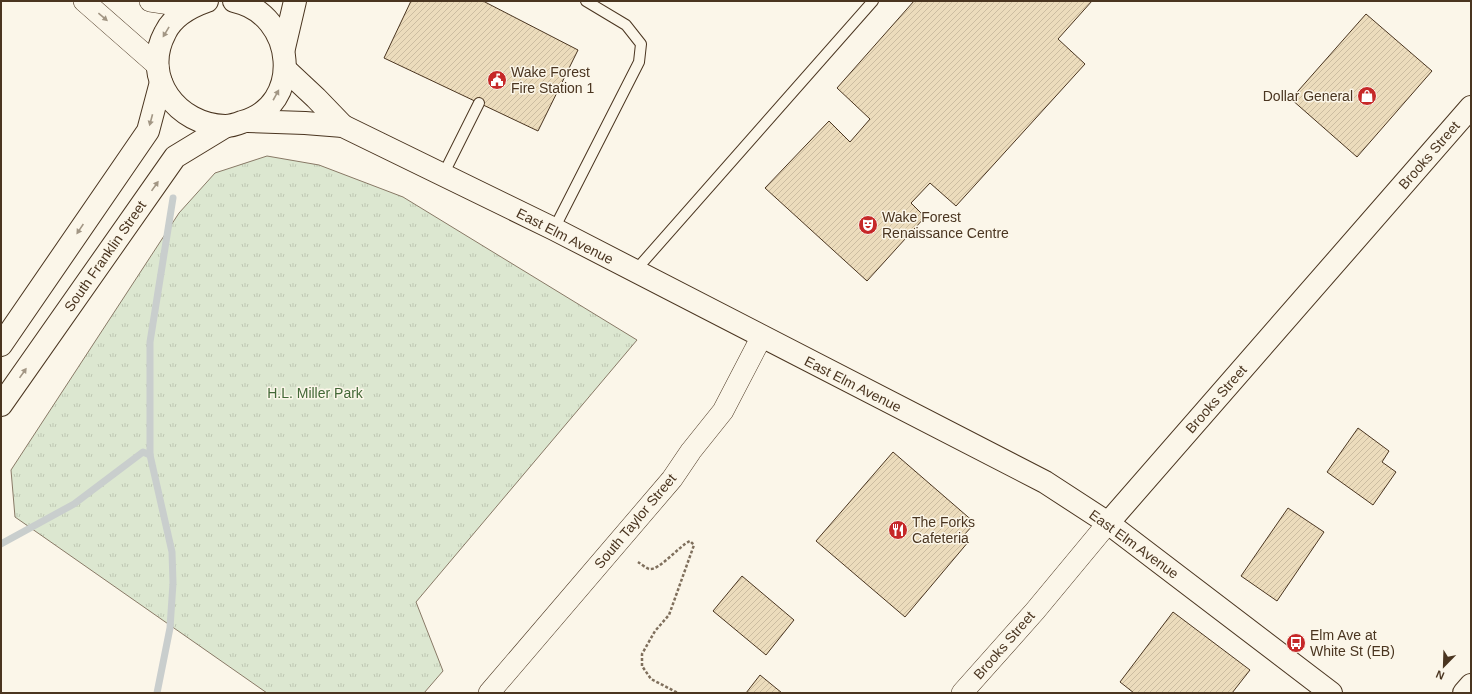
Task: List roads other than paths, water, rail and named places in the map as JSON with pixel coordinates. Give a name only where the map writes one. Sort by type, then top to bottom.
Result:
[{"type":"street","points":[[84,1],[159,74],[168,98],[184,114],[204,124],[226,126],[248,121],[267,110],[279,91],[285,69],[284,48],[295,1]]},
{"type":"street","points":[[150,1],[199,4]]},
{"type":"street","points":[[234,1],[244,3],[261,12],[275,28],[284,48]]},
{"type":"street","points":[[1,345],[148,131],[159,74],[159,49],[165,33],[176,19],[199,4]]},
{"type":"street","name":"East Elm Avenue","points":[[285,69],[316,98],[342,126],[635,271],[1045,482],[1108,523],[1331,693]]},
{"type":"street","name":"Brooks Street","points":[[962,693],[1035,611],[1108,523],[1471,107]]},
{"type":"street","name":"East Elm Avenue","points":[[248,121],[342,126]]},
{"type":"street","name":"South Franklin Street","points":[[1,405],[175,157],[226,126]]},
{"type":"street","name":"South Taylor Street","points":[[489,693],[672,479],[690,451],[723,411],[762,336]]},
{"type":"street","points":[[1464,693],[1471,685]]},
{"type":"lane","points":[[554,230],[639,62],[641,44],[626,25],[586,1]]},
{"type":"lane","points":[[635,271],[873,1]]},
{"type":"lane","points":[[443,175],[479,103]]},
{"type":"waterway","points":[[157,693],[170,628],[173,583],[172,552],[150,455],[150,342],[173,198]]},
{"type":"waterway","points":[[1,544],[74,504],[143,452],[150,455]]},
{"type":"place","name":"Wake Forest Fire Station 1","points":[[497,80]]},
{"type":"place","name":"Dollar General","points":[[1367,96]]},
{"type":"place","name":"Wake Forest Renaissance Centre","points":[[868,225]]},
{"type":"place","name":"The Forks Cafeteria","points":[[898,530]]},
{"type":"place","name":"Elm Ave at White St (EB)","points":[[1296,643]]},
{"type":"park label","name":"H.L. Miller Park","points":[[315,393]]}]
